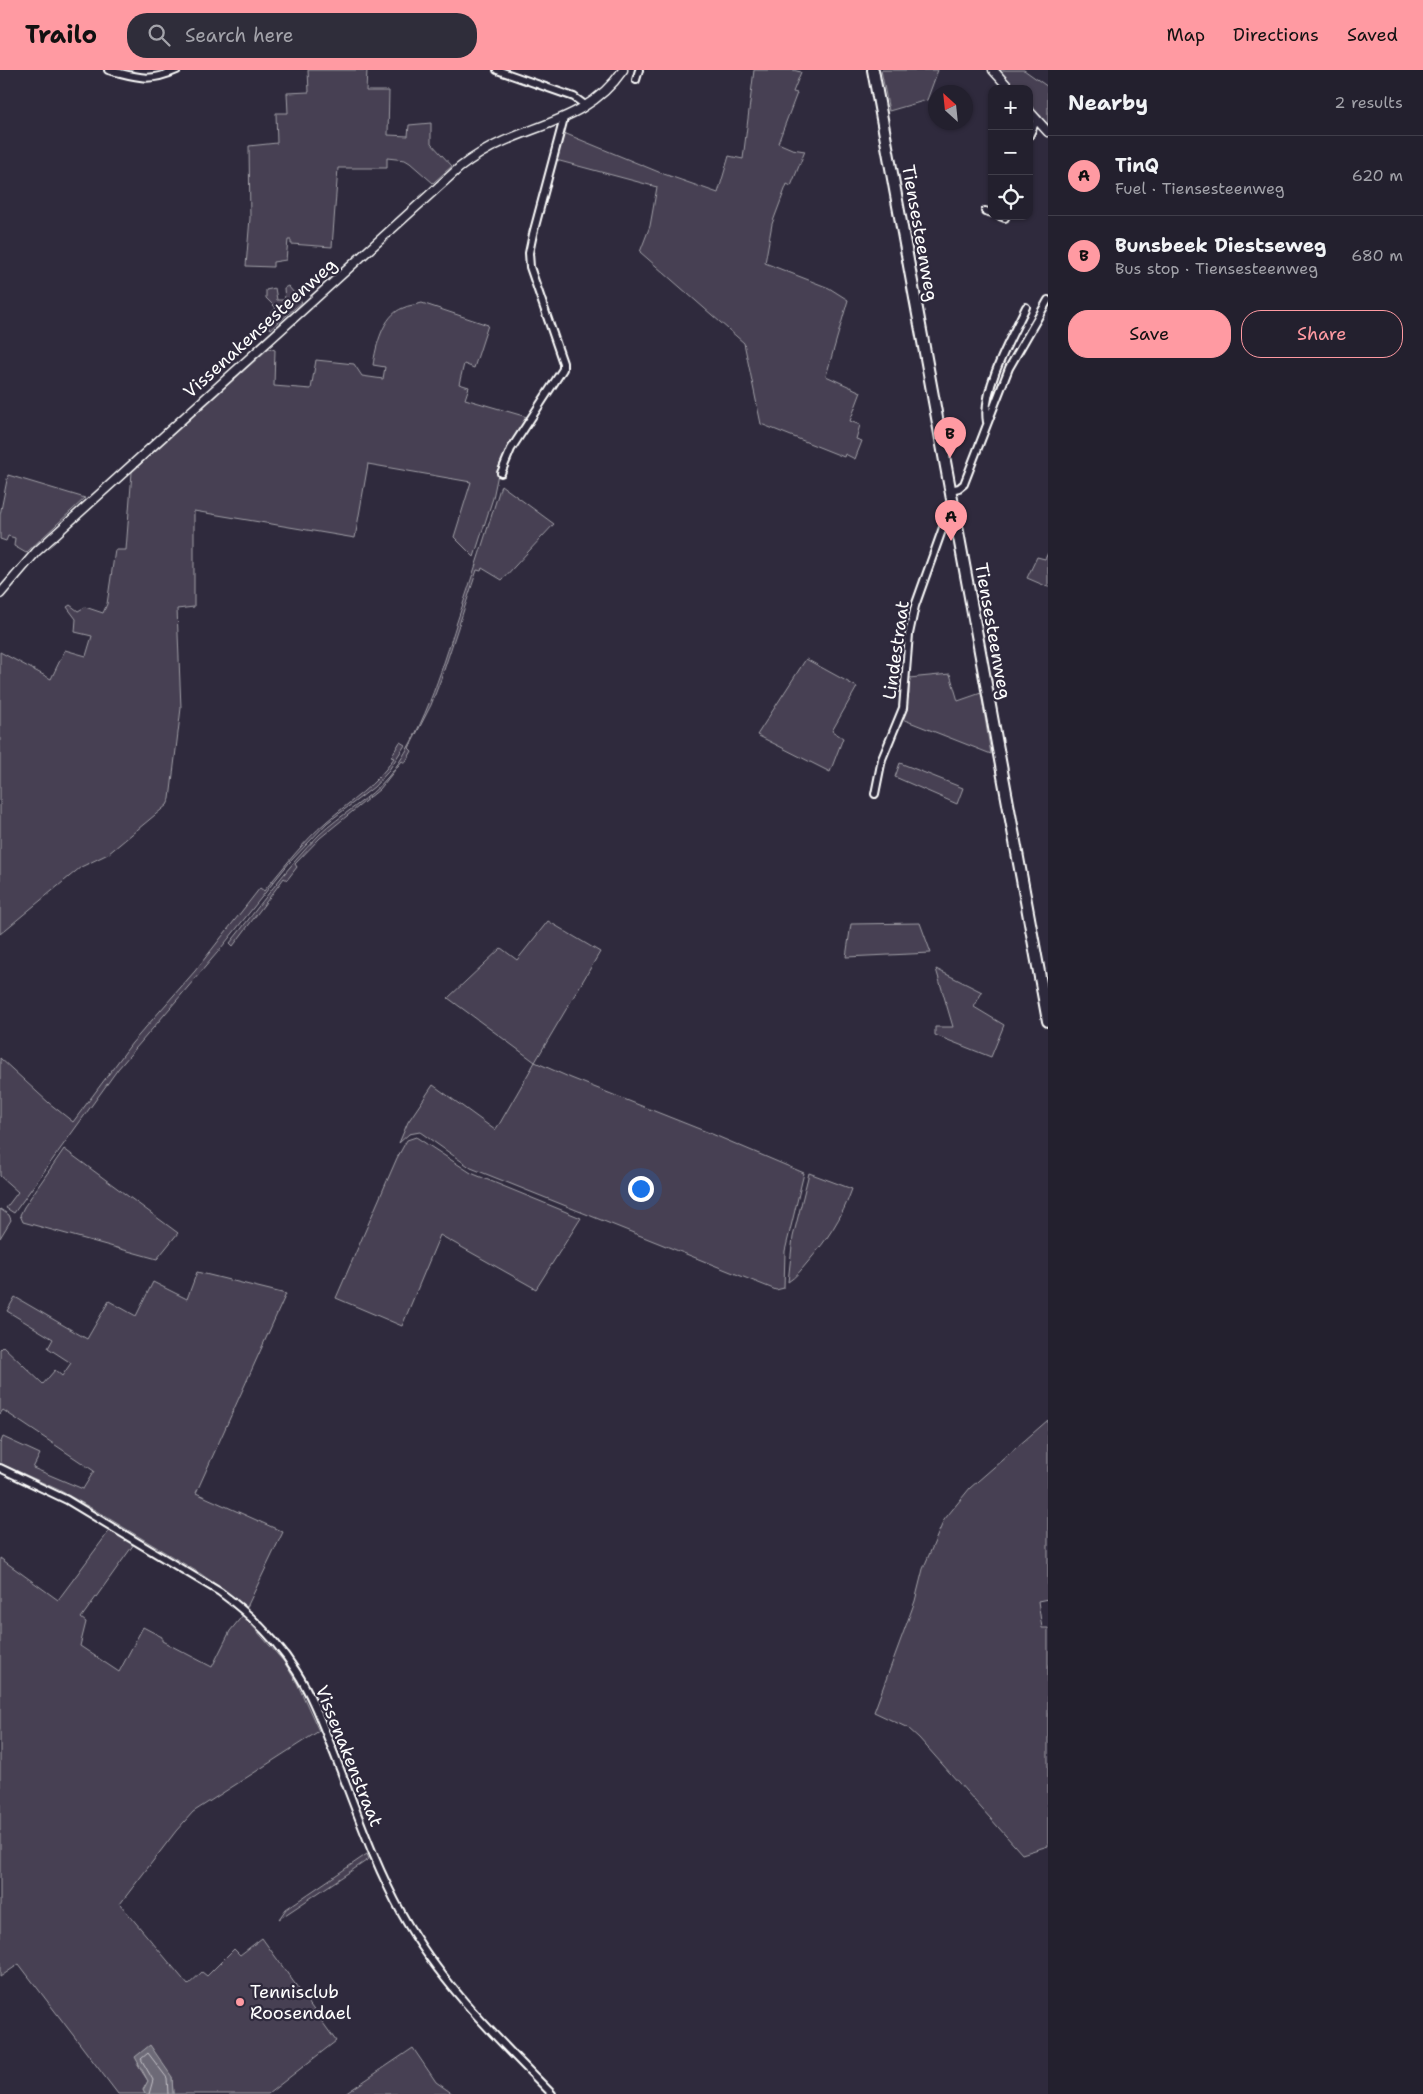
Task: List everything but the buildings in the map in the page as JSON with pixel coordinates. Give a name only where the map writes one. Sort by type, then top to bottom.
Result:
[{"type":"main road","name":"Tiensesteenweg","points":[[874,70],[1048,1021]]},
{"type":"street","points":[[108,70],[150,79],[164,76],[177,70]]},
{"type":"street","points":[[497,70],[574,97],[585,105]]},
{"type":"street","name":"Vissenakensesteenweg","points":[[0,594],[36,552],[459,168],[475,156],[501,142],[564,118],[610,86],[623,70]]},
{"type":"street","points":[[636,80],[639,70]]},
{"type":"street","points":[[993,70],[1006,85]]},
{"type":"street","points":[[1033,115],[1048,132]]},
{"type":"street","points":[[501,473],[511,449],[563,369],[563,363],[530,267],[529,253],[564,118]]},
{"type":"street","points":[[1032,130],[1037,119]]},
{"type":"street","points":[[951,490],[959,488],[964,484],[1009,368],[1048,300]]},
{"type":"street","points":[[987,423],[986,408],[989,393],[1004,352],[1026,307]]},
{"type":"street","name":"Lindestraat","points":[[875,794],[882,759],[903,708],[909,634],[924,574],[945,522],[956,516]]},
{"type":"street","name":"Vissenakenstraat","points":[[0,1468],[67,1500],[220,1592],[239,1606],[272,1638],[296,1671],[316,1708],[374,1859],[417,1939],[457,1993],[552,2094]]},
{"type":"shaded area","points":[[308,70],[367,70],[366,91],[389,91],[388,135],[408,136],[409,125],[431,123],[431,143],[452,166],[433,183],[405,160],[387,158],[387,168],[338,168],[332,247],[291,244],[291,240],[288,240],[286,260],[273,262],[273,267],[246,266],[250,218],[249,146],[277,143],[276,113],[288,113],[287,93],[309,92]]},
{"type":"shaded area","points":[[754,70],[793,70],[801,72],[793,92],[797,93],[778,143],[792,149],[805,151],[791,186],[787,184],[772,224],[765,263],[829,288],[848,300],[826,376],[861,392],[850,421],[860,425],[856,439],[862,441],[855,459],[845,454],[844,457],[761,424],[744,343],[640,252],[650,226],[657,187],[556,160],[564,133],[661,173],[718,193],[729,156],[743,159]]},
{"type":"shaded area","points":[[881,70],[938,70],[932,85],[928,85],[927,100],[889,111]]},
{"type":"shaded area","points":[[999,70],[1024,70],[1048,87],[1048,125],[1033,108],[1033,85],[1012,85]]},
{"type":"shaded area","points":[[288,286],[302,302],[271,329],[263,322],[276,308],[266,298],[266,290],[275,288],[277,300],[285,300],[284,288]]},
{"type":"shaded area","points":[[422,303],[488,325],[474,368],[464,364],[459,384],[469,387],[465,399],[527,417],[512,440],[500,464],[493,498],[474,557],[454,537],[471,482],[368,464],[355,538],[194,511],[194,607],[177,609],[181,708],[170,799],[167,805],[108,854],[81,867],[0,934],[0,652],[51,679],[65,650],[86,656],[92,636],[75,632],[76,619],[67,607],[70,605],[78,611],[85,607],[103,613],[107,604],[115,550],[126,550],[132,472],[269,348],[275,350],[274,386],[311,389],[316,360],[354,364],[362,376],[383,379],[385,367],[373,365],[376,349],[386,324],[396,312],[405,307]]},
{"type":"shaded area","points":[[8,475],[85,498],[26,553],[14,546],[15,538],[8,536],[6,541],[0,539],[0,515]]},
{"type":"shaded area","points":[[501,485],[554,524],[502,580],[482,568],[481,571],[477,570],[441,679],[431,705],[409,748],[412,751],[405,763],[402,761],[380,789],[320,838],[295,864],[297,867],[287,880],[284,878],[233,946],[230,943],[295,861],[319,835],[364,800],[388,777],[411,743],[437,682]]},
{"type":"shaded area","points":[[1048,553],[1048,587],[1027,578],[1037,557],[1045,559]]},
{"type":"shaded area","points":[[806,659],[857,687],[832,731],[843,738],[830,772],[757,735]]},
{"type":"shaded area","points":[[950,674],[958,701],[981,693],[991,754],[902,719],[909,694],[909,678]]},
{"type":"shaded area","points":[[400,742],[405,745],[387,773],[374,787],[327,823],[289,863],[217,953],[118,1069],[14,1213],[6,1208],[18,1192],[0,1176],[0,1058],[49,1103],[73,1122],[132,1043],[195,971],[260,888],[264,891],[309,838],[379,777],[394,758],[391,757]]},
{"type":"shaded area","points":[[900,763],[963,788],[957,804],[895,777]]},
{"type":"shaded area","points":[[548,921],[600,952],[535,1062],[448,998],[501,948],[517,960]]},
{"type":"shaded area","points":[[920,923],[931,953],[846,957],[851,924]]},
{"type":"shaded area","points":[[936,969],[982,992],[974,1007],[1004,1025],[991,1057],[935,1035],[935,1027],[953,1027]]},
{"type":"shaded area","points":[[535,1062],[804,1173],[785,1251],[784,1288],[776,1290],[471,1168],[420,1132],[409,1134],[399,1143],[408,1122],[433,1085],[495,1130]]},
{"type":"shaded area","points":[[416,1137],[471,1173],[581,1218],[536,1289],[440,1235],[402,1326],[336,1298],[397,1158],[407,1140]]},
{"type":"shaded area","points":[[64,1149],[178,1233],[157,1259],[23,1222],[20,1215],[24,1207]]},
{"type":"shaded area","points":[[809,1173],[852,1189],[844,1210],[827,1237],[794,1278],[788,1282],[793,1237]]},
{"type":"shaded area","points":[[0,1209],[9,1215],[11,1220],[0,1238]]},
{"type":"shaded area","points":[[197,1272],[286,1294],[196,1493],[283,1532],[247,1607],[201,1574],[93,1509],[59,1490],[0,1463],[0,1444],[3,1437],[40,1454],[33,1468],[83,1489],[94,1471],[3,1410],[0,1414],[0,1349],[3,1346],[43,1384],[55,1370],[62,1376],[71,1363],[48,1348],[53,1339],[7,1311],[15,1297],[87,1339],[109,1301],[136,1316],[153,1282],[187,1299]]},
{"type":"shaded area","points":[[1048,1420],[1048,1599],[1038,1601],[1042,1628],[1048,1628],[1048,1846],[1022,1854],[919,1738],[908,1728],[874,1712],[915,1601],[923,1569],[944,1520],[970,1488]]},
{"type":"shaded area","points":[[110,1530],[134,1544],[81,1618],[86,1622],[80,1646],[119,1672],[143,1627],[162,1637],[162,1641],[212,1667],[230,1631],[243,1615],[284,1662],[297,1683],[319,1731],[193,1812],[176,1831],[120,1904],[188,1985],[202,1972],[207,1976],[234,1949],[240,1955],[262,1938],[336,2041],[268,2094],[173,2094],[172,2077],[137,2064],[148,2081],[143,2090],[145,2094],[118,2094],[19,1964],[0,1977],[0,1558],[58,1600]]},
{"type":"shaded area","points":[[367,1854],[369,1859],[279,1919],[286,1909]]},
{"type":"shaded area","points":[[413,2048],[436,2082],[453,2094],[345,2094]]},
{"type":"water","points":[[150,2045],[172,2077],[173,2094],[145,2094],[143,2090],[148,2081],[135,2057]]},
{"type":"place","name":"Bunsbeek Diestseweg","points":[[950,458]]},
{"type":"place","name":"TinQ","points":[[951,541]]},
{"type":"place","name":"Tennisclub Roosendael","points":[[240,2002]]}]
